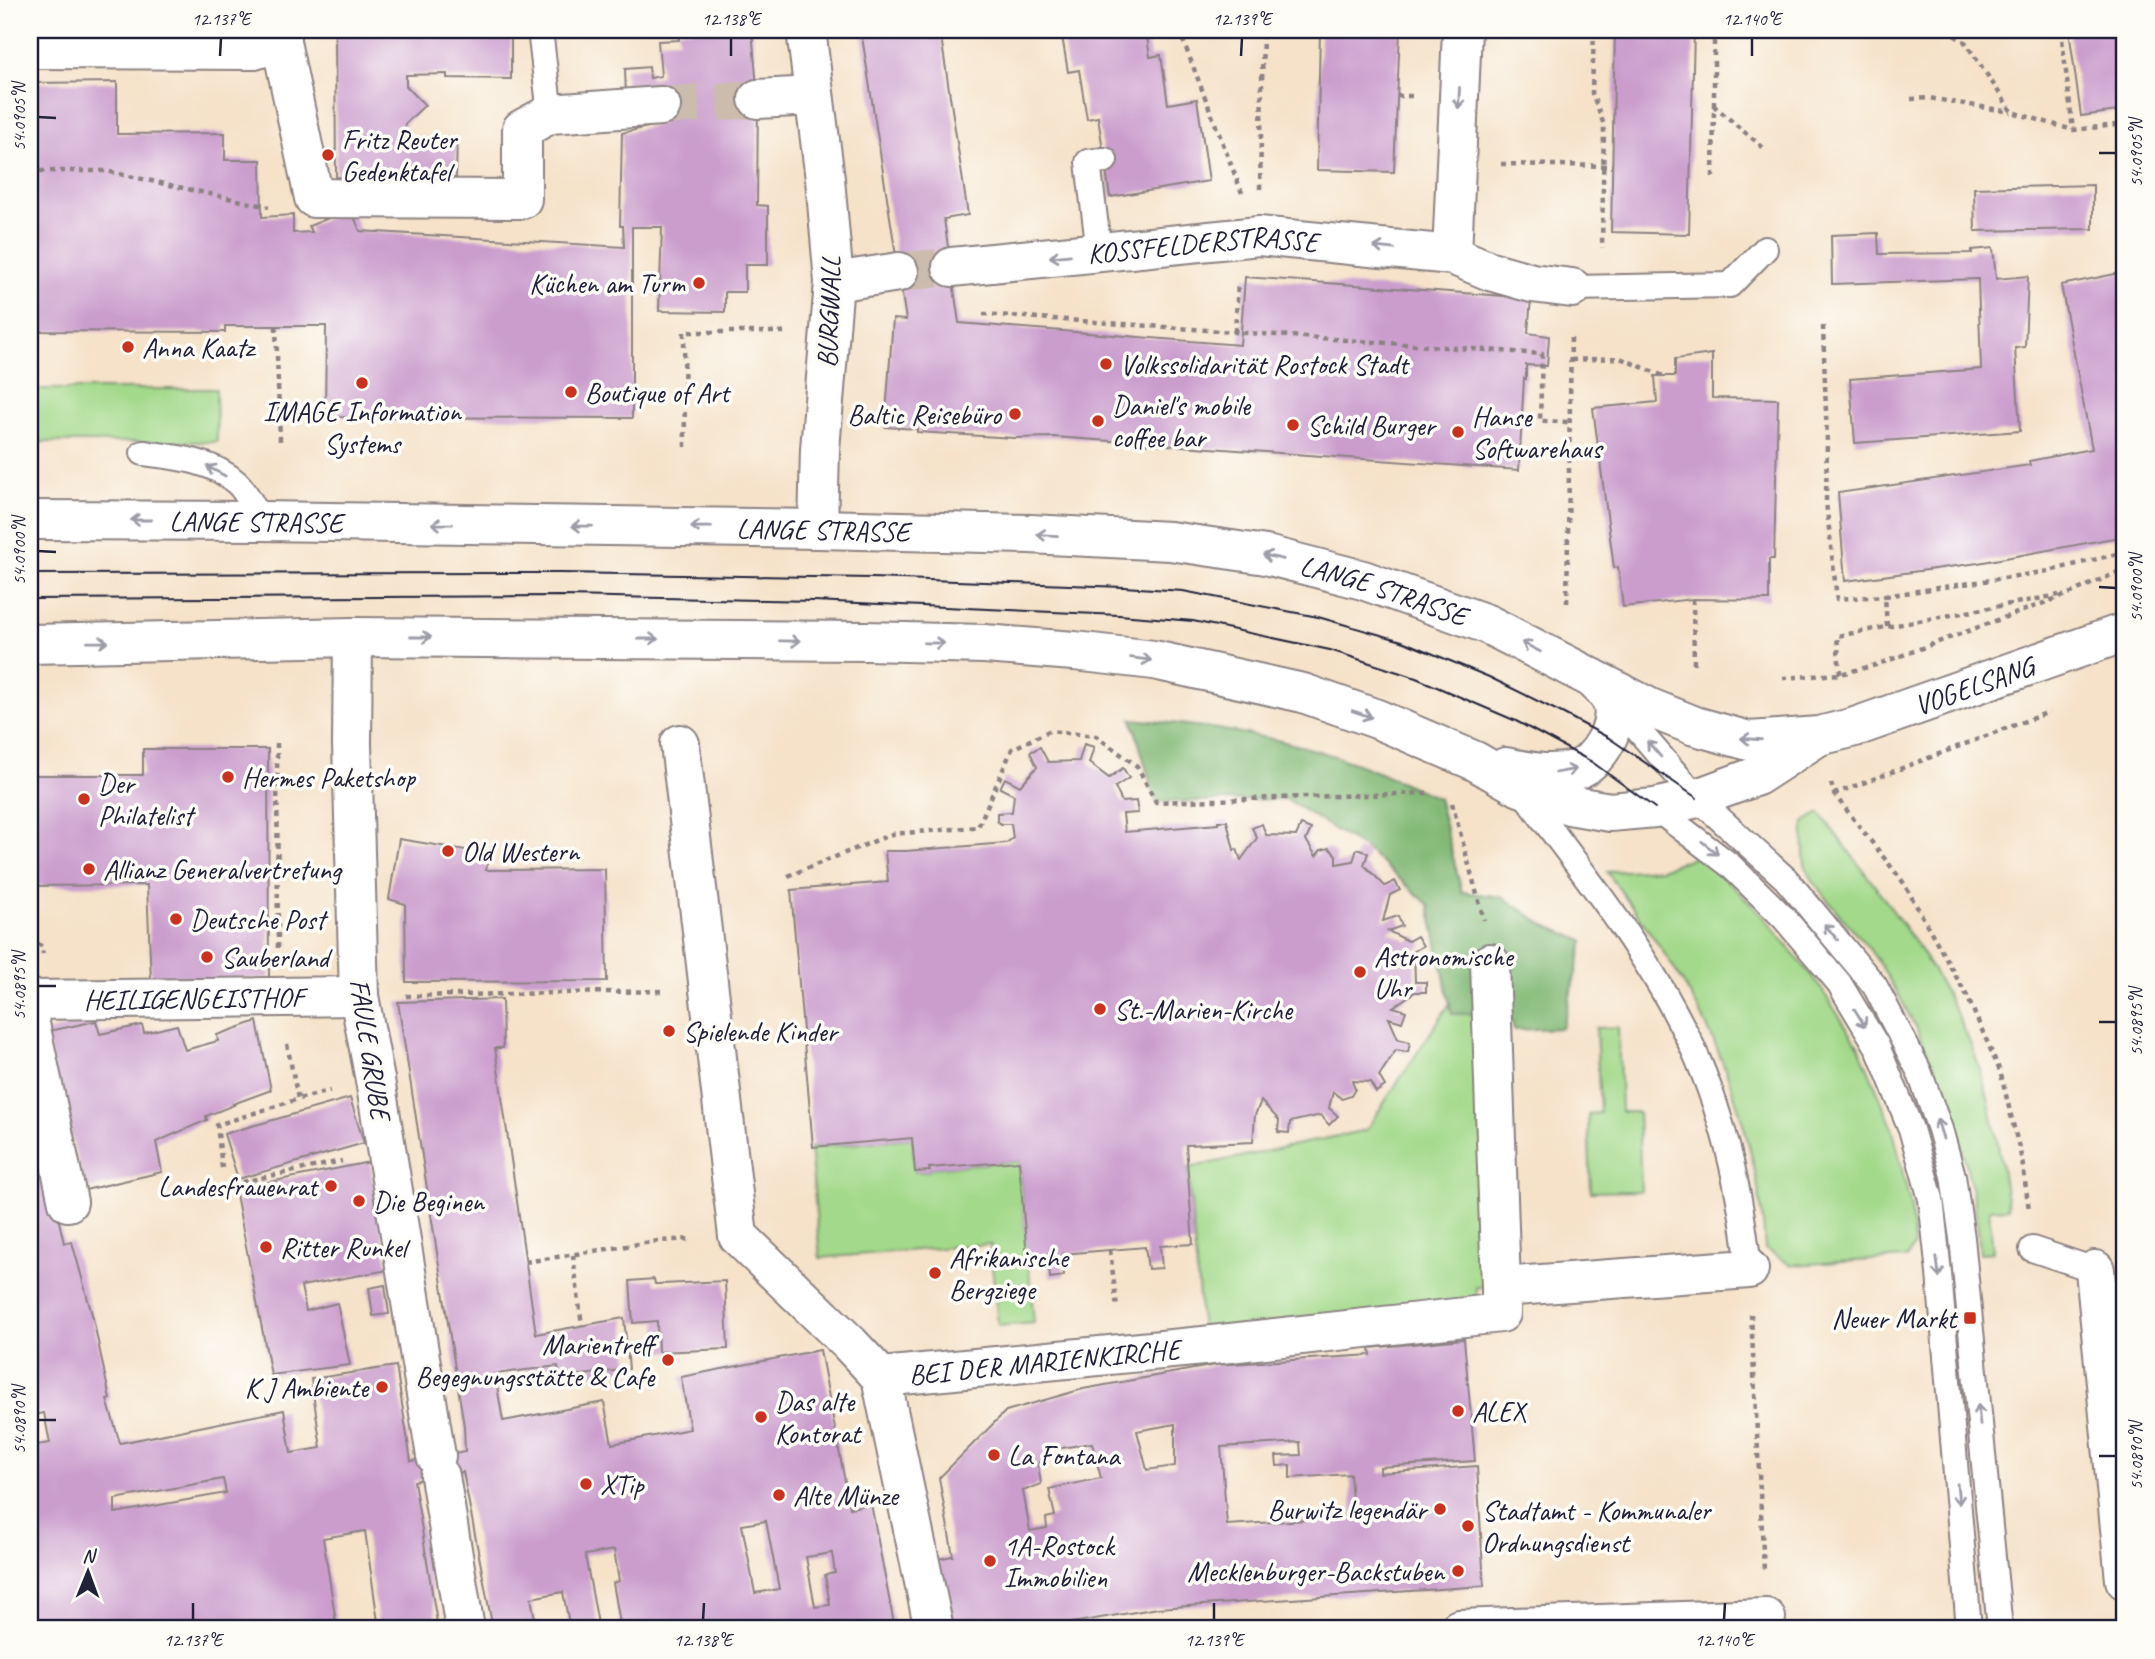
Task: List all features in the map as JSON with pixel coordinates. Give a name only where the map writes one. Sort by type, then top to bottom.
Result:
[{"type":"street","name":"BURGWALL","points":[[806,30],[825,179],[834,282],[820,449],[818,528]]},
{"type":"street","points":[[1452,255],[1462,30]]},
{"type":"street","points":[[30,49],[254,50],[281,36],[314,198],[522,199],[522,129],[550,114],[661,106]]},
{"type":"street","points":[[758,99],[813,96]]},
{"type":"street","name":"KOSSFELDERSTRASSE","points":[[952,267],[1259,236],[1452,255],[1490,271],[1532,283],[1587,288]]},
{"type":"street","points":[[834,282],[899,272]]},
{"type":"street","name":"LANGE STRASSE","points":[[30,520],[818,528],[1170,541],[1266,555],[1363,580],[1487,624],[1602,688],[1695,726],[1749,741],[1819,736]]},
{"type":"street","name":"VOGELSANG","points":[[1819,736],[1855,727],[2125,632]]},
{"type":"street","points":[[30,644],[353,637],[866,641],[984,644],[1074,651],[1154,660],[1303,693],[1377,719],[1475,761],[1520,788],[1569,805],[1610,812],[1655,808],[1697,798],[1757,776],[1819,736]]},
{"type":"street","name":"FAULE GRUBE","points":[[353,637],[352,756],[359,996],[465,1629]]},
{"type":"street","points":[[1475,761],[1545,775],[1578,769],[1592,762],[1609,738],[1614,710],[1602,688]]},
{"type":"street","name":"BEI DER MARIENKIRCHE","points":[[680,744],[738,1236],[881,1377],[1501,1313],[1501,1287]]},
{"type":"street","points":[[1489,947],[1501,1287],[1749,1269]]},
{"type":"street","name":"HEILIGENGEISTHOF","points":[[30,1000],[359,996]]},
{"type":"street","points":[[30,1024],[68,1202]]},
{"type":"street","points":[[2095,1270],[2125,1580]]},
{"type":"street","points":[[881,1377],[934,1629]]},
{"type":"street","points":[[1459,1629],[1766,1618]]},
{"type":"lane","points":[[540,30],[550,114]]},
{"type":"lane","points":[[1099,252],[1088,162],[1105,160]]},
{"type":"lane","name":"KOSSFELDERSTRASSE","points":[[1587,288],[1730,285],[1765,249]]},
{"type":"lane","points":[[143,453],[192,459],[218,471],[238,484],[261,521]]},
{"type":"lane","points":[[1602,688],[1697,798],[1786,879],[1836,938],[1875,986],[1919,1071],[1940,1129],[1953,1176],[1962,1238],[2000,1629]]},
{"type":"lane","points":[[1520,788],[1633,944],[1680,1020],[1722,1130],[1745,1233],[1749,1269]]},
{"type":"lane","points":[[1655,808],[1731,866],[1784,918],[1839,983],[1877,1045],[1911,1129],[1931,1199],[1941,1287],[1969,1629]]},
{"type":"lane","points":[[2032,1249],[2095,1270]]},
{"type":"path","points":[[1179,30],[1238,184]]},
{"type":"path","points":[[1259,236],[1263,30]]},
{"type":"path","points":[[1587,288],[1603,165],[1604,125],[1592,93],[1594,30]]},
{"type":"path","points":[[1713,177],[1714,30]]},
{"type":"path","points":[[1946,30],[1965,42],[2012,112]]},
{"type":"path","points":[[2062,30],[2073,130]]},
{"type":"path","points":[[1911,99],[1929,98],[2012,112],[2073,130],[2125,124]]},
{"type":"path","points":[[1714,106],[1766,150]]},
{"type":"path","points":[[1456,163],[1612,166]]},
{"type":"path","points":[[30,171],[106,171],[277,208]]},
{"type":"path","points":[[973,313],[1542,355],[1540,421],[1570,422]]},
{"type":"path","points":[[276,326],[280,441]]},
{"type":"path","points":[[1823,326],[1826,502],[1837,599],[1885,596],[2049,571],[2125,552]]},
{"type":"path","points":[[685,447],[684,332],[830,332]]},
{"type":"path","points":[[1567,603],[1571,360],[1620,358],[1665,377]]},
{"type":"path","points":[[1783,678],[1840,674],[1877,665],[2071,593],[2125,569]]},
{"type":"path","points":[[1840,674],[1837,636],[2071,593]]},
{"type":"path","points":[[1885,596],[1887,626]]},
{"type":"path","points":[[1693,598],[1694,665]]},
{"type":"path","points":[[2032,1249],[2022,1160],[2000,1071],[1967,996],[1903,882],[1834,794],[2060,708]]},
{"type":"path","points":[[788,876],[892,834],[978,827],[1012,749],[1049,731],[1096,736],[1137,766],[1156,802],[1435,793]]},
{"type":"path","points":[[277,743],[278,998],[298,1099]]},
{"type":"path","points":[[1449,792],[1489,947]]},
{"type":"path","points":[[406,996],[710,990]]},
{"type":"path","points":[[222,1168],[217,1125],[298,1099],[375,1080]]},
{"type":"path","points":[[232,1184],[387,1152]]},
{"type":"path","points":[[525,1262],[658,1241]]},
{"type":"path","points":[[1110,1250],[1122,1354]]},
{"type":"path","points":[[572,1255],[582,1326]]},
{"type":"path","points":[[1749,1269],[1766,1618]]},
{"type":"green space","points":[[30,389],[216,389],[217,442],[30,442]]},
{"type":"green space","points":[[1132,719],[1272,739],[1364,767],[1438,798],[1462,892],[1502,897],[1543,924],[1584,941],[1562,1028],[1514,1030],[1510,1013],[1452,1014],[1429,905],[1368,851],[1286,799],[1156,802]]},
{"type":"green space","points":[[1820,813],[1928,962],[1947,994],[1977,1061],[1996,1134],[2008,1208],[1989,1209],[1993,1252],[1980,1253],[1976,1216],[1960,1140],[1948,1102],[1917,1030],[1879,963],[1823,894],[1805,866],[1804,822]]},
{"type":"green space","points":[[1702,854],[1717,872],[1760,912],[1818,984],[1858,1045],[1892,1126],[1911,1208],[1914,1246],[1906,1258],[1791,1265],[1765,1249],[1753,1163],[1738,1105],[1717,1049],[1684,984],[1607,872],[1661,869]]},
{"type":"green space","points":[[1490,943],[1501,1287],[1476,1287],[1478,1316],[1203,1346],[1188,1168],[1366,1130]]},
{"type":"green space","points":[[1618,1027],[1621,1112],[1638,1112],[1641,1191],[1591,1192],[1588,1114],[1600,1113],[1596,1028]]},
{"type":"green space","points":[[912,1138],[915,1172],[929,1171],[929,1168],[1019,1161],[1034,1323],[998,1326],[990,1244],[820,1258],[810,1148]]},
{"type":"building","points":[[335,30],[521,30],[522,34],[511,34],[511,79],[447,78],[447,74],[406,75],[406,86],[425,105],[405,124],[405,138],[457,138],[456,178],[336,177]]},
{"type":"building","points":[[678,30],[752,30],[758,99],[757,205],[768,206],[768,265],[745,265],[745,292],[725,292],[725,312],[659,311],[662,227],[632,227],[632,418],[325,417],[326,326],[225,326],[225,332],[30,331],[30,83],[117,82],[117,134],[225,133],[225,160],[261,160],[262,217],[293,215],[293,233],[312,232],[309,226],[351,209],[360,231],[624,247],[623,226],[620,226],[622,133],[661,124],[626,96],[625,69],[649,67],[650,78],[661,76],[658,41],[679,40]]},
{"type":"building","points":[[861,30],[940,30],[968,215],[944,219],[959,323],[1240,345],[1245,277],[1531,298],[1528,333],[1549,336],[1547,366],[1526,365],[1519,470],[1054,437],[1014,438],[917,432],[917,429],[885,427],[893,319],[906,320]]},
{"type":"building","points":[[1061,30],[1146,30],[1150,57],[1161,55],[1168,104],[1197,99],[1209,181],[1110,197],[1098,117],[1087,119],[1079,70],[1068,72]]},
{"type":"building","points":[[1320,30],[1400,30],[1394,172],[1317,170]]},
{"type":"building","points":[[1615,30],[1694,30],[1689,234],[1611,232]]},
{"type":"building","points":[[2069,30],[2125,30],[2125,110],[2081,116]]},
{"type":"building","points":[[2093,185],[2093,229],[1975,231],[1974,188]]},
{"type":"building","points":[[1878,233],[1879,254],[1972,253],[1972,250],[1993,248],[1996,279],[2028,276],[2025,347],[2015,348],[2020,431],[1855,443],[1850,379],[1981,369],[1978,279],[1832,284],[1831,235]]},
{"type":"building","points":[[2125,272],[2125,536],[1978,563],[1845,581],[1838,493],[2030,465],[2029,461],[2092,449],[2061,285]]},
{"type":"building","points":[[1712,354],[1712,398],[1778,399],[1774,559],[1769,559],[1769,600],[1693,599],[1623,607],[1618,567],[1614,568],[1593,408],[1657,402],[1655,376],[1675,376],[1675,359]]},
{"type":"building","name":"St.-Marien-Kirche","points":[[1084,744],[1094,747],[1089,763],[1109,778],[1123,768],[1129,778],[1115,787],[1122,802],[1136,801],[1138,813],[1123,814],[1125,832],[1227,821],[1234,850],[1237,849],[1241,860],[1257,838],[1252,828],[1262,824],[1266,835],[1296,836],[1301,825],[1311,829],[1306,840],[1316,856],[1321,850],[1329,848],[1336,855],[1336,864],[1353,861],[1357,849],[1368,853],[1364,865],[1385,886],[1395,881],[1400,890],[1390,895],[1383,921],[1398,916],[1402,926],[1388,931],[1408,941],[1417,936],[1423,946],[1414,951],[1415,982],[1426,982],[1426,992],[1415,992],[1393,1007],[1406,1011],[1402,1022],[1389,1018],[1398,1039],[1410,1042],[1408,1052],[1396,1050],[1379,1076],[1385,1086],[1376,1092],[1370,1082],[1352,1081],[1355,1089],[1351,1096],[1342,1099],[1333,1092],[1329,1108],[1338,1116],[1329,1125],[1321,1115],[1290,1122],[1289,1133],[1278,1132],[1279,1120],[1261,1101],[1255,1115],[1253,1142],[1186,1145],[1193,1244],[1160,1246],[1162,1268],[1148,1269],[1145,1247],[1062,1254],[1064,1276],[1050,1278],[1048,1255],[1027,1257],[1019,1161],[929,1168],[930,1171],[915,1172],[912,1138],[813,1147],[791,890],[888,882],[885,851],[1006,843],[1013,838],[1011,824],[997,821],[997,813],[1012,812],[1014,795],[1000,788],[1005,778],[1020,786],[1037,767],[1030,752],[1040,747],[1048,762],[1079,761]]},
{"type":"building","points":[[143,749],[268,749],[269,978],[151,981],[147,885],[30,886],[30,775],[143,775]]},
{"type":"building","points":[[399,839],[490,854],[486,870],[605,869],[607,981],[406,982],[405,904],[389,899]]},
{"type":"building","points":[[502,999],[503,1048],[495,1048],[536,1334],[624,1318],[629,1369],[560,1378],[558,1366],[495,1374],[503,1421],[604,1402],[612,1444],[690,1429],[681,1377],[820,1350],[850,1508],[871,1504],[895,1629],[621,1629],[613,1583],[619,1581],[614,1550],[585,1555],[599,1629],[570,1629],[563,1592],[531,1598],[537,1629],[493,1629],[463,1472],[414,1481],[438,1629],[379,1629],[365,1531],[323,1538],[337,1629],[30,1629],[30,1446],[50,1443],[44,1413],[34,1415],[30,1388],[30,1097],[64,1243],[72,1242],[93,1318],[110,1399],[107,1400],[120,1443],[284,1410],[291,1453],[321,1448],[311,1379],[396,1366],[411,1461],[465,1451],[464,1426],[398,1002]],"holes":[[[223,1479],[226,1493],[115,1513],[115,1499]],[[766,1521],[779,1589],[755,1593],[742,1525]],[[832,1553],[835,1573],[825,1575],[830,1605],[815,1607],[806,1557]]]},
{"type":"building","points":[[96,1021],[100,1034],[142,1025],[144,1033],[177,1025],[185,1050],[218,1041],[217,1035],[257,1021],[271,1090],[206,1116],[207,1120],[156,1142],[162,1172],[85,1190],[45,1032]]},
{"type":"building","points":[[350,1098],[364,1143],[238,1179],[224,1134]]},
{"type":"building","points":[[370,1162],[388,1270],[301,1286],[306,1311],[337,1303],[350,1365],[271,1375],[235,1189]]},
{"type":"building","points":[[654,1279],[655,1284],[725,1281],[728,1349],[658,1352],[657,1321],[633,1323],[630,1281]]},
{"type":"building","points":[[385,1285],[389,1314],[373,1316],[369,1288]]},
{"type":"building","points":[[1464,1339],[1475,1461],[1380,1467],[1380,1473],[1477,1466],[1484,1586],[1158,1608],[1037,1629],[944,1629],[932,1560],[953,1556],[939,1478],[1006,1411],[1083,1389],[1216,1365],[1371,1355],[1370,1348]],"holes":[[[1175,1424],[1175,1466],[1147,1470],[1137,1431]],[[1300,1442],[1301,1455],[1276,1456],[1277,1466],[1290,1465],[1290,1478],[1350,1474],[1353,1517],[1227,1525],[1221,1447]],[[1092,1443],[1101,1478],[1049,1489],[1055,1516],[1046,1518],[1047,1528],[1030,1531],[1023,1491],[1041,1484],[1038,1464],[1050,1450]]]},
{"type":"tunnel","points":[[661,106],[758,99]]},
{"type":"tunnel","points":[[899,272],[952,267]]},
{"type":"tram line","points":[[30,574],[561,573],[872,578],[1183,591],[1318,617],[1402,641],[1489,677],[1609,738],[1697,798]]},
{"type":"tram line","points":[[30,599],[564,596],[814,601],[1193,621],[1330,650],[1416,678],[1516,721],[1592,762],[1655,808]]},
{"type":"place","name":"Fritz Reuter Gedenktafel","points":[[328,155]]},
{"type":"place","name":"Küchen am Turm","points":[[699,283]]},
{"type":"place","name":"Anna Kaatz","points":[[128,347]]},
{"type":"place","name":"Volkssolidarität Rostock Stadt","points":[[1106,364]]},
{"type":"place","name":"IMAGE Information Systems","points":[[362,383]]},
{"type":"place","name":"Boutique of Art","points":[[571,392]]},
{"type":"place","name":"Baltic Reisebüro","points":[[1015,414]]},
{"type":"place","name":"Daniel's mobile coffee bar","points":[[1098,421]]},
{"type":"place","name":"Schild Burger","points":[[1293,425]]},
{"type":"place","name":"Hanse Softwarehaus","points":[[1458,432]]},
{"type":"place","name":"Hermes Paketshop","points":[[228,777]]},
{"type":"place","name":"Der Philatelist","points":[[84,799]]},
{"type":"place","name":"Old Western","points":[[448,851]]},
{"type":"place","name":"Allianz Generalvertretung","points":[[89,869]]},
{"type":"place","name":"Deutsche Post","points":[[176,919]]},
{"type":"place","name":"Sauberland","points":[[207,957]]},
{"type":"place","name":"Astronomische Uhr","points":[[1360,972]]},
{"type":"place","name":"St.-Marien-Kirche","points":[[1100,1009]]},
{"type":"place","name":"Spielende Kinder","points":[[669,1031]]},
{"type":"place","name":"Landesfrauenrat","points":[[331,1186]]},
{"type":"place","name":"Die Beginen","points":[[359,1201]]},
{"type":"place","name":"Ritter Runkel","points":[[266,1247]]},
{"type":"place","name":"Afrikanische Bergziege","points":[[935,1273]]},
{"type":"place","name":"Neuer Markt","points":[[1970,1318]]},
{"type":"place","name":"Marientreff Begegnungsstätte & Cafe","points":[[668,1360]]},
{"type":"place","name":"K J Ambiente","points":[[382,1387]]},
{"type":"place","name":"ALEX","points":[[1458,1411]]},
{"type":"place","name":"Das alte Kontorat","points":[[761,1417]]},
{"type":"place","name":"La Fontana","points":[[994,1455]]},
{"type":"place","name":"XTip","points":[[586,1484]]},
{"type":"place","name":"Alte Münze","points":[[779,1495]]},
{"type":"place","name":"Burwitz legendär","points":[[1440,1509]]},
{"type":"place","name":"Stadtamt - Kommunaler Ordnungsdienst","points":[[1468,1526]]},
{"type":"place","name":"1A-Rostock Immobilien","points":[[990,1561]]},
{"type":"place","name":"Mecklenburger-Backstuben","points":[[1458,1571]]}]
